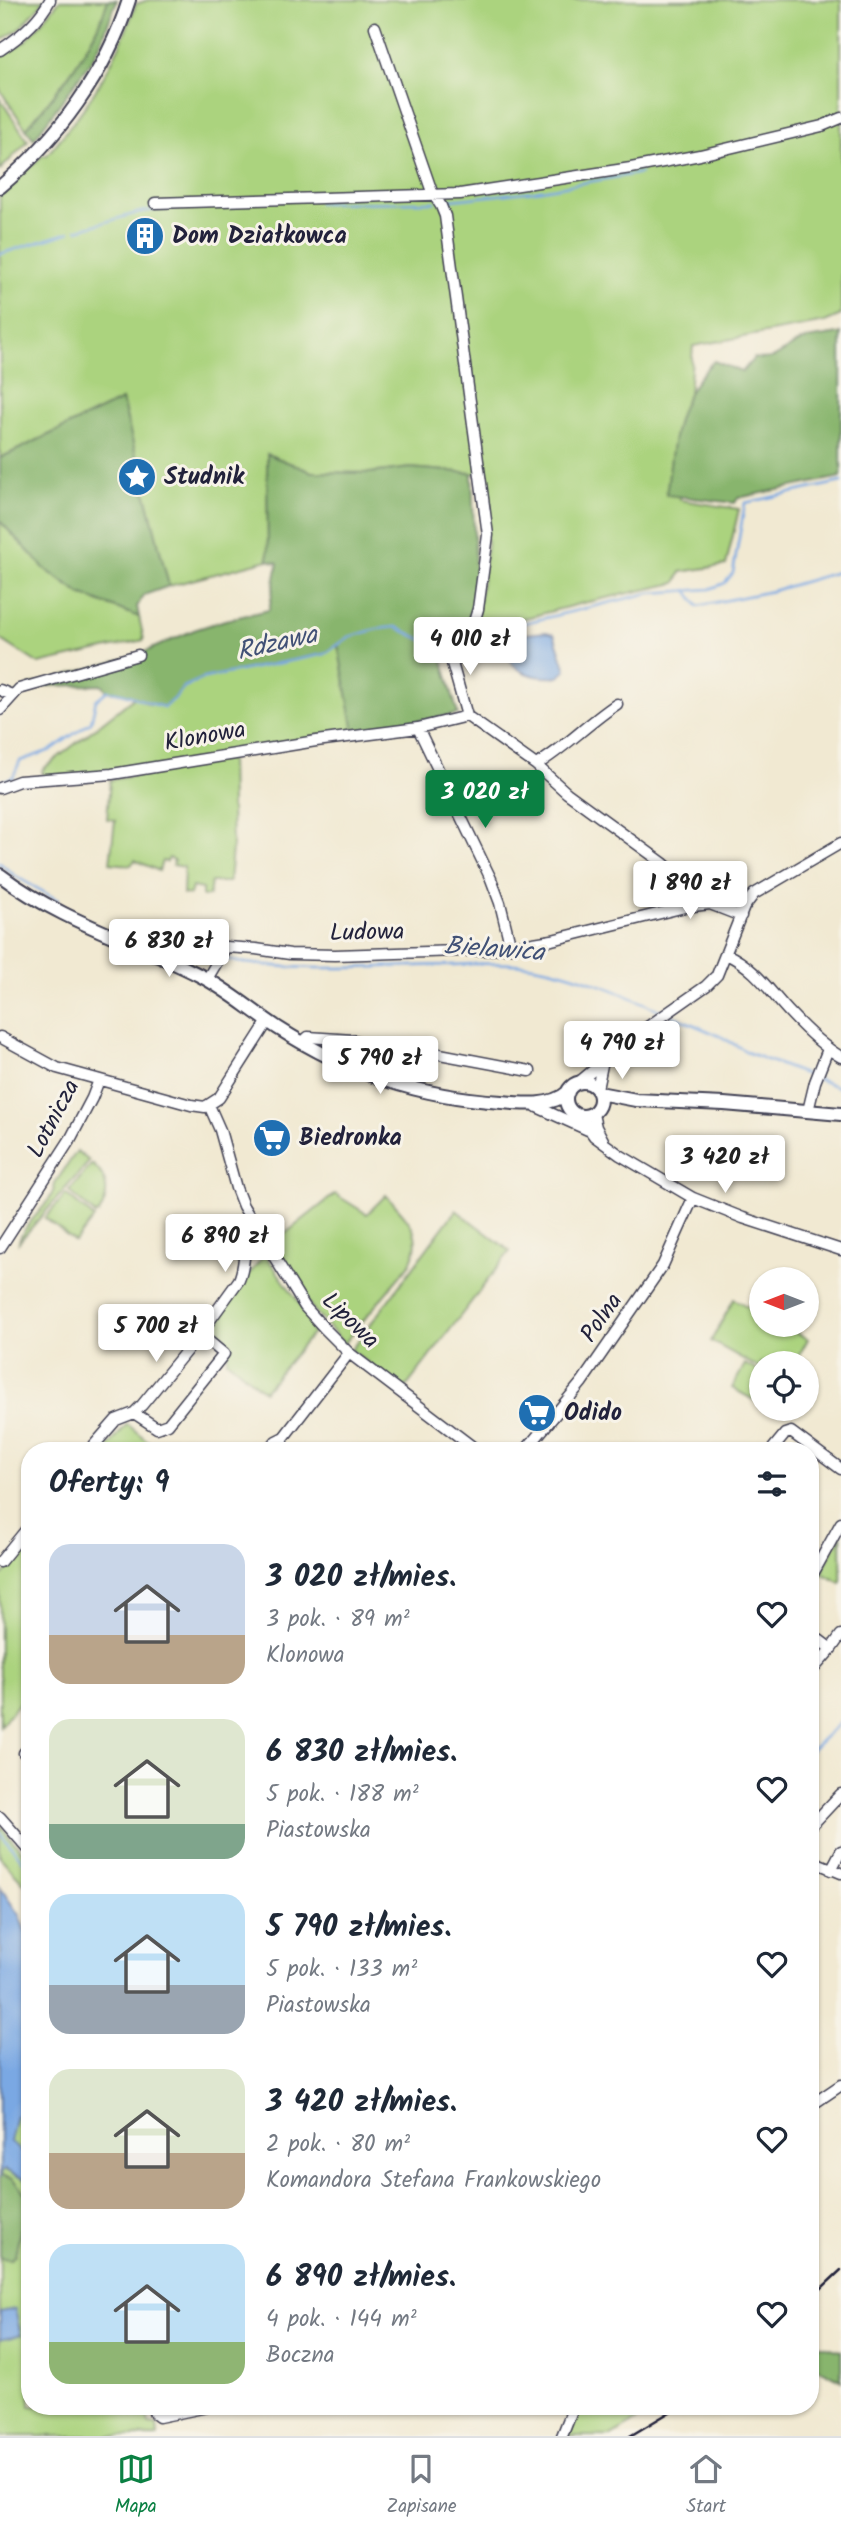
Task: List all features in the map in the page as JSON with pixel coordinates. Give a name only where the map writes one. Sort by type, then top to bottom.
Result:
[{"type":"main road","points":[[0,187],[41,149],[76,103],[113,45],[129,0]]},
{"type":"main road","points":[[0,875],[63,915],[207,979],[268,1021],[346,1066],[401,1085],[451,1096],[537,1107],[585,1112],[636,1100]]},
{"type":"main road","points":[[517,1103],[562,1097],[579,1082],[590,1083],[598,1091],[636,1100],[841,1114]]},
{"type":"main road","points":[[568,1091],[566,1101],[585,1112]]},
{"type":"main road","points":[[585,1112],[598,1091]]},
{"type":"street","points":[[0,50],[32,25],[50,0]]},
{"type":"street","points":[[375,27],[434,197],[442,206],[445,216],[488,535],[471,641],[466,653],[455,658],[451,666],[467,716],[536,765],[567,793],[663,863],[710,904],[741,916]]},
{"type":"street","points":[[155,203],[434,197],[547,183],[700,155],[822,126],[841,118]]},
{"type":"street","points":[[0,710],[19,689],[138,655]]},
{"type":"street","points":[[0,690],[12,695]]},
{"type":"street","points":[[536,765],[555,754],[596,718],[617,704]]},
{"type":"street","name":"Klonowa","points":[[0,788],[19,781],[112,774],[316,741],[418,728],[467,716]]},
{"type":"street","points":[[418,728],[491,879],[511,948]]},
{"type":"street","points":[[579,1082],[654,1021],[712,982],[718,975],[748,900],[754,894],[841,843]]},
{"type":"street","name":"Ludowa","points":[[207,979],[226,947],[256,948],[290,954],[463,953],[552,940],[685,907],[710,904]]},
{"type":"street","points":[[726,954],[750,967],[791,1015],[828,1049],[841,1057]]},
{"type":"street","points":[[0,1037],[57,1068],[197,1107],[209,1105],[219,1098],[268,1021]]},
{"type":"street","points":[[302,1042],[308,1037],[354,1040],[530,1071]]},
{"type":"street","points":[[808,1111],[828,1049]]},
{"type":"street","points":[[598,1091],[602,1064]]},
{"type":"street","name":"Lotnicza","points":[[0,1248],[71,1138],[99,1080]]},
{"type":"street","name":"Lipowa","points":[[209,1105],[228,1153],[243,1206],[305,1307],[349,1353],[466,1442]]},
{"type":"street","points":[[537,1107],[588,1130],[641,1168],[693,1198],[841,1250]]},
{"type":"street","points":[[585,1112],[588,1130]]},
{"type":"street","points":[[585,1112],[605,1143]]},
{"type":"street","name":"Polna","points":[[532,1442],[582,1381],[663,1265],[693,1198]]},
{"type":"street","points":[[97,1442],[116,1420],[134,1413],[200,1334],[239,1280],[244,1246],[257,1227]]},
{"type":"street","points":[[134,1413],[157,1428],[168,1423],[223,1354],[200,1334]]},
{"type":"street","points":[[283,1442],[349,1353]]},
{"type":"street","points":[[778,1442],[785,1434],[791,1432],[805,1442]]},
{"type":"street","points":[[275,1442],[284,1437]]},
{"type":"street","points":[[819,1453],[841,1469]]},
{"type":"street","points":[[819,1563],[841,1523]]},
{"type":"street","points":[[0,1562],[21,1536]]},
{"type":"street","points":[[819,1663],[841,1635]]},
{"type":"street","points":[[819,1640],[831,1649]]},
{"type":"street","points":[[819,1817],[841,1794]]},
{"type":"street","points":[[0,1817],[21,1841]]},
{"type":"street","points":[[819,1864],[836,1872],[841,1851]]},
{"type":"street","points":[[819,2101],[840,2089]]},
{"type":"street","points":[[562,2436],[570,2415]]},
{"type":"green space","points":[[0,0],[45,0],[19,29],[0,41]]},
{"type":"green space","points":[[60,0],[108,0],[84,52],[26,129],[0,90],[0,58],[27,40]]},
{"type":"green space","points":[[108,0],[117,0],[100,45],[34,139],[26,129],[84,52]]},
{"type":"green space","points":[[148,0],[841,0],[841,315],[825,322],[693,346],[680,500],[739,509],[726,565],[681,572],[676,583],[583,603],[475,631],[487,544],[480,474],[410,468],[370,473],[312,472],[267,454],[268,560],[169,586],[122,400],[0,458],[0,195],[43,155],[46,156],[75,120],[99,85],[119,47],[136,4]]},
{"type":"green space","points":[[0,99],[28,141],[0,170]]},
{"type":"green space","points":[[841,333],[841,477],[738,498],[735,503],[666,495],[674,439],[682,407],[700,376],[714,361],[742,372],[754,358],[775,357],[801,341]]},
{"type":"green space","points":[[122,400],[169,586],[144,595],[137,606],[139,617],[80,594],[45,569],[0,521],[0,458]]},
{"type":"green space","points":[[267,454],[312,472],[370,473],[410,468],[472,473],[476,590],[466,627],[467,641],[439,647],[458,714],[354,731],[338,645],[325,654],[204,678],[184,687],[164,707],[122,693],[107,691],[103,685],[28,686],[138,655],[194,630],[225,620],[269,610],[278,563],[268,560]]},
{"type":"green space","points":[[0,521],[45,569],[80,594],[139,617],[144,640],[39,664],[0,639]]},
{"type":"green space","points":[[338,645],[355,736],[165,766],[44,778],[42,770],[135,697],[149,704],[175,698],[184,687],[204,678]]},
{"type":"green space","points":[[230,759],[232,848],[229,882],[211,882],[209,896],[202,896],[202,889],[192,887],[190,895],[183,894],[184,867],[173,865],[174,860],[169,858],[167,862],[162,861],[159,871],[135,860],[131,865],[110,863],[115,820],[107,819],[110,780]]},
{"type":"green space","points":[[77,1151],[88,1163],[19,1242],[26,1227],[50,1198],[55,1183]]},
{"type":"green space","points":[[92,1164],[102,1175],[106,1187],[103,1207],[96,1215],[69,1191]]},
{"type":"green space","points":[[66,1194],[94,1218],[75,1242],[45,1218]]},
{"type":"green space","points":[[335,1194],[367,1214],[386,1195],[412,1227],[416,1244],[409,1265],[344,1344],[311,1307],[271,1245]]},
{"type":"green space","points":[[456,1210],[510,1251],[404,1390],[351,1350]]},
{"type":"green space","points":[[263,1256],[266,1256],[317,1328],[264,1391],[227,1360],[228,1346],[210,1332],[211,1326]]},
{"type":"green space","points":[[734,1299],[749,1307],[749,1337],[808,1339],[802,1351],[749,1351],[749,1362],[711,1341]]},
{"type":"green space","points":[[745,1364],[749,1366],[749,1397],[732,1388]]},
{"type":"green space","points":[[127,1424],[149,1442],[112,1442]]},
{"type":"green space","points":[[841,1534],[841,1583],[821,1573]]},
{"type":"green space","points":[[21,1553],[21,1701],[0,1726],[0,1578]]},
{"type":"green space","points":[[0,1826],[21,1850],[21,1880],[0,1857]]},
{"type":"green space","points":[[21,2102],[21,2152],[11,2144],[8,2145],[0,2108]]},
{"type":"green space","points":[[2,2171],[21,2178],[21,2415],[147,2415],[149,2424],[157,2425],[158,2436],[0,2436]]},
{"type":"green space","points":[[0,2176],[12,2179],[21,2188],[21,2228],[15,2255],[11,2259],[0,2258]]},
{"type":"green space","points":[[819,2345],[841,2351],[841,2380],[819,2369]]},
{"type":"green space","points":[[577,2415],[647,2415],[611,2436],[568,2436]]},
{"type":"water","points":[[526,634],[554,634],[566,670],[559,677],[540,677],[523,672],[516,667],[507,653],[505,643]]},
{"type":"water","points":[[0,1887],[21,1920],[21,2114],[16,2116],[10,2142],[21,2152],[21,2178],[5,2170],[0,2179]]},
{"type":"water","points":[[15,2309],[21,2335],[0,2340],[0,2312]]},
{"type":"waterway","points":[[442,201],[535,191],[641,173]]},
{"type":"waterway","points":[[319,203],[435,202]]},
{"type":"waterway","points":[[77,230],[141,212],[176,207]]},
{"type":"waterway","points":[[0,254],[70,232]]},
{"type":"waterway","name":"Rdzawa","points":[[473,639],[516,625],[650,593],[710,589],[725,583],[733,573],[745,503],[841,482]]},
{"type":"waterway","name":"Rdzawa","points":[[687,590],[698,606],[772,591],[841,571]]},
{"type":"waterway","name":"Rdzawa","points":[[0,782],[13,777],[20,761],[51,750],[91,722],[96,700],[107,691],[122,693],[164,707],[184,687],[204,678],[325,654],[349,637],[377,629],[396,627],[427,642],[466,641]]},
{"type":"waterway","name":"Bielawica","points":[[0,863],[15,876],[58,900]]},
{"type":"waterway","name":"Bielawica","points":[[206,955],[215,958]]},
{"type":"waterway","name":"Bielawica","points":[[222,959],[307,968],[492,964],[534,966],[584,979],[664,1012]]},
{"type":"waterway","name":"Bielawica","points":[[671,1015],[720,1036],[749,1053],[841,1088]]},
{"type":"waterway","points":[[819,1743],[841,1722]]},
{"type":"waterway","points":[[0,1833],[21,1858]]},
{"type":"railway","points":[[819,2291],[841,2270]]},
{"type":"railway","points":[[630,2436],[665,2415]]},
{"type":"place","name":"Dom Działkowca","points":[[145,236]]},
{"type":"place","name":"Studnik","points":[[137,477]]},
{"type":"place","name":"Biedronka","points":[[272,1138]]},
{"type":"place","name":"Odido","points":[[537,1413]]}]
